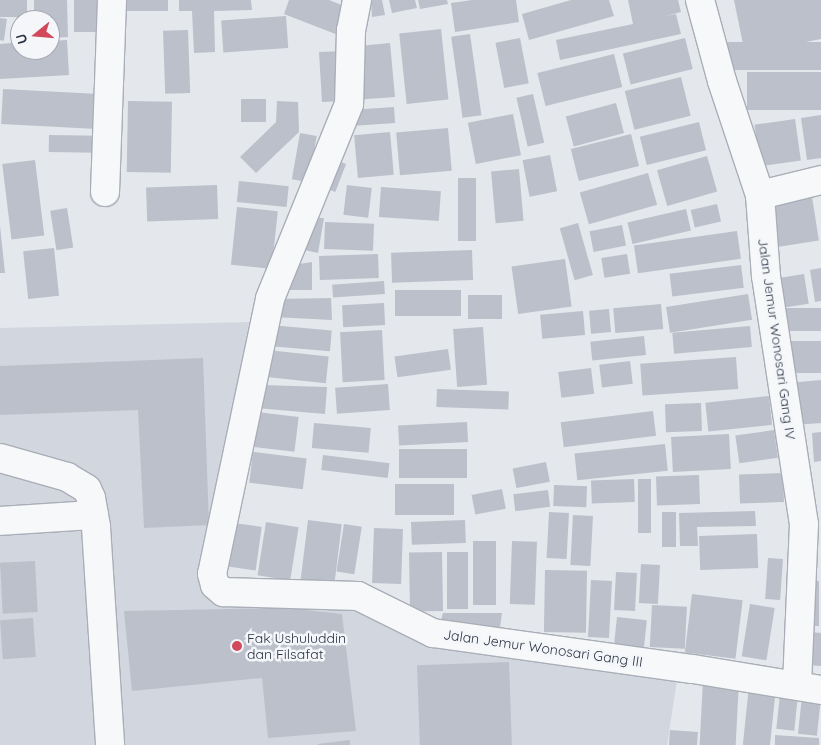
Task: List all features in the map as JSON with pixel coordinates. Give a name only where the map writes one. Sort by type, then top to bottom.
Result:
[{"type":"street","points":[[105,192],[112,0]]},
{"type":"street","name":"Jalan Jemur Wonosari Gang III","points":[[357,0],[351,30],[349,104],[270,299],[212,574],[215,585],[223,592],[358,596],[433,633],[809,688]]},
{"type":"street","name":"Jalan Jemur Wonosari Gang IV","points":[[700,0],[722,81],[760,195],[766,276],[804,524],[809,688]]},
{"type":"street","points":[[760,195],[821,180]]},
{"type":"street","points":[[0,458],[80,483],[91,498],[94,515],[110,745]]},
{"type":"street","points":[[0,521],[94,515]]},
{"type":"shaded area","points":[[249,322],[205,579],[319,587],[420,623],[680,661],[667,745],[0,745],[0,328]]},
{"type":"building","points":[[0,0],[27,0],[27,10],[10,10],[10,17],[0,17]]},
{"type":"building","points":[[34,0],[67,0],[68,37],[60,37],[60,10],[34,10]]},
{"type":"building","points":[[74,0],[105,0],[105,32],[74,32]]},
{"type":"building","points":[[117,0],[168,0],[168,11],[117,11]]},
{"type":"building","points":[[179,0],[251,0],[252,10],[214,11],[215,52],[194,53],[192,11],[179,11]]},
{"type":"building","points":[[289,0],[329,0],[349,8],[338,35],[284,14]]},
{"type":"building","points":[[371,0],[382,0],[385,15],[372,17]]},
{"type":"building","points":[[389,0],[415,0],[417,8],[392,13]]},
{"type":"building","points":[[418,0],[447,0],[448,4],[420,9]]},
{"type":"building","points":[[472,0],[516,0],[519,22],[455,32],[451,3]]},
{"type":"building","points":[[571,0],[609,0],[614,16],[529,40],[522,14]]},
{"type":"building","points":[[628,0],[678,0],[681,12],[665,16],[676,14],[681,34],[560,60],[556,40],[633,24]]},
{"type":"building","points":[[734,0],[821,0],[821,39],[745,54]]},
{"type":"building","points":[[286,16],[288,48],[223,52],[221,21]]},
{"type":"building","points":[[0,18],[7,19],[4,41],[0,40]]},
{"type":"building","points":[[441,29],[448,100],[407,104],[399,33]]},
{"type":"building","points":[[188,30],[190,93],[165,94],[163,31]]},
{"type":"building","points":[[470,34],[481,115],[463,118],[451,37]]},
{"type":"building","points":[[520,38],[529,83],[504,88],[495,43]]},
{"type":"building","points":[[685,38],[693,69],[631,85],[623,53]]},
{"type":"building","points":[[60,40],[67,40],[69,75],[0,79],[0,44],[10,43],[10,60],[60,60]]},
{"type":"building","points":[[727,42],[821,42],[821,70],[727,70]]},
{"type":"building","points":[[390,43],[395,97],[354,100],[359,46]]},
{"type":"building","points":[[346,51],[344,101],[322,102],[319,52]]},
{"type":"building","points":[[614,54],[622,87],[546,106],[537,73]]},
{"type":"building","points":[[747,72],[821,72],[821,110],[747,110]]},
{"type":"building","points":[[681,77],[691,116],[634,130],[625,91]]},
{"type":"building","points":[[3,89],[94,94],[92,129],[1,124]]},
{"type":"building","points":[[533,94],[544,143],[528,147],[516,98]]},
{"type":"building","points":[[241,99],[266,99],[266,122],[241,122]]},
{"type":"building","points":[[128,101],[172,102],[171,173],[127,172]]},
{"type":"building","points":[[277,101],[298,102],[299,132],[256,173],[240,157],[276,122]]},
{"type":"building","points":[[616,103],[624,133],[574,146],[566,116]]},
{"type":"building","points":[[394,107],[395,123],[351,126],[350,110]]},
{"type":"building","points":[[513,114],[521,155],[476,164],[468,123]]},
{"type":"building","points":[[821,115],[821,158],[807,160],[801,118]]},
{"type":"building","points":[[795,119],[801,161],[760,166],[754,125]]},
{"type":"building","points":[[699,122],[706,150],[647,165],[640,137]]},
{"type":"building","points":[[448,128],[452,171],[400,175],[396,133]]},
{"type":"building","points":[[390,132],[394,175],[358,178],[354,135]]},
{"type":"building","points":[[300,133],[317,136],[309,182],[292,179]]},
{"type":"building","points":[[631,134],[639,166],[579,181],[571,149]]},
{"type":"building","points":[[49,135],[99,136],[99,153],[49,152]]},
{"type":"building","points":[[550,155],[557,191],[530,197],[523,160]]},
{"type":"building","points":[[707,156],[717,192],[667,206],[657,170]]},
{"type":"building","points":[[333,159],[346,164],[335,192],[322,187]]},
{"type":"building","points":[[35,160],[44,235],[12,239],[2,164]]},
{"type":"building","points":[[519,169],[524,221],[496,223],[491,171]]},
{"type":"building","points":[[648,173],[657,205],[589,224],[580,193]]},
{"type":"building","points":[[458,178],[476,178],[476,241],[458,241]]},
{"type":"building","points":[[239,181],[289,186],[287,207],[237,202]]},
{"type":"building","points":[[217,185],[218,219],[147,221],[146,187]]},
{"type":"building","points":[[347,185],[372,188],[368,218],[343,215]]},
{"type":"building","points":[[381,187],[441,191],[439,221],[379,217]]},
{"type":"building","points":[[812,197],[819,240],[769,248],[763,205]]},
{"type":"building","points":[[717,204],[721,222],[695,228],[691,210]]},
{"type":"building","points":[[237,207],[278,211],[272,269],[231,265]]},
{"type":"building","points":[[67,208],[73,248],[56,250],[50,211]]},
{"type":"building","points":[[686,209],[691,230],[632,244],[628,222]]},
{"type":"building","points":[[313,218],[324,218],[318,253],[300,249]]},
{"type":"building","points":[[325,222],[374,224],[373,251],[324,249]]},
{"type":"building","points":[[578,223],[593,275],[575,280],[560,228]]},
{"type":"building","points":[[622,225],[626,246],[594,252],[590,231]]},
{"type":"building","points":[[0,226],[5,273],[0,273]]},
{"type":"building","points":[[737,231],[741,259],[638,273],[634,245]]},
{"type":"building","points":[[54,248],[59,296],[28,299],[23,251]]},
{"type":"building","points":[[472,250],[473,280],[392,283],[391,253]]},
{"type":"building","points":[[378,254],[379,278],[320,280],[319,256]]},
{"type":"building","points":[[627,254],[630,274],[604,278],[601,258]]},
{"type":"building","points":[[565,259],[572,307],[518,314],[512,267]]},
{"type":"building","points":[[312,262],[312,290],[281,290],[293,265]]},
{"type":"building","points":[[741,265],[744,288],[672,297],[670,274]]},
{"type":"building","points":[[821,268],[821,301],[815,302],[810,270]]},
{"type":"building","points":[[804,274],[809,304],[774,309],[769,279]]},
{"type":"building","points":[[384,281],[385,294],[333,298],[332,285]]},
{"type":"building","points":[[395,290],[461,290],[461,316],[395,316]]},
{"type":"building","points":[[748,294],[752,320],[670,333],[666,307]]},
{"type":"building","points":[[468,295],[502,295],[502,319],[468,319]]},
{"type":"building","points":[[331,298],[332,320],[274,317],[277,299]]},
{"type":"building","points":[[384,303],[385,325],[343,327],[342,305]]},
{"type":"building","points":[[661,304],[663,329],[615,333],[613,308]]},
{"type":"building","points":[[778,308],[821,308],[821,331],[778,331]]},
{"type":"building","points":[[609,309],[611,332],[591,334],[589,311]]},
{"type":"building","points":[[583,311],[585,335],[542,339],[540,315]]},
{"type":"building","points":[[270,325],[332,330],[330,351],[268,346]]},
{"type":"building","points":[[750,326],[752,347],[674,354],[672,333]]},
{"type":"building","points":[[483,327],[487,385],[457,387],[453,329]]},
{"type":"building","points":[[382,330],[385,380],[343,382],[340,332]]},
{"type":"building","points":[[644,336],[646,355],[592,361],[590,342]]},
{"type":"building","points":[[781,341],[821,341],[821,373],[781,373]]},
{"type":"building","points":[[448,349],[451,370],[397,377],[395,357]]},
{"type":"building","points":[[267,350],[329,356],[326,383],[264,377]]},
{"type":"building","points":[[736,357],[738,389],[642,396],[640,364]]},
{"type":"building","points":[[203,358],[209,525],[144,528],[138,410],[0,415],[0,366]]},
{"type":"building","points":[[630,361],[633,384],[602,388],[599,365]]},
{"type":"building","points":[[591,368],[594,394],[561,398],[558,372]]},
{"type":"building","points":[[821,380],[821,423],[794,425],[789,383]]},
{"type":"building","points":[[388,384],[390,410],[337,414],[335,388]]},
{"type":"building","points":[[261,385],[327,387],[325,414],[256,408]]},
{"type":"building","points":[[437,389],[509,392],[508,410],[436,407]]},
{"type":"building","points":[[769,396],[772,425],[708,432],[705,403]]},
{"type":"building","points":[[701,403],[702,431],[666,432],[665,404]]},
{"type":"building","points":[[653,411],[656,436],[564,447],[561,422]]},
{"type":"building","points":[[257,412],[299,417],[294,452],[253,447]]},
{"type":"building","points":[[467,422],[468,442],[399,446],[398,426]]},
{"type":"building","points":[[314,423],[371,428],[369,453],[312,448]]},
{"type":"building","points":[[774,430],[778,458],[739,463],[735,435]]},
{"type":"building","points":[[821,432],[821,461],[814,462],[812,433]]},
{"type":"building","points":[[729,434],[731,469],[673,472],[671,437]]},
{"type":"building","points":[[665,444],[668,471],[577,480],[574,454]]},
{"type":"building","points":[[399,449],[467,449],[467,478],[399,478]]},
{"type":"building","points":[[253,452],[307,459],[303,489],[249,483]]},
{"type":"building","points":[[323,455],[390,463],[388,478],[321,470]]},
{"type":"building","points":[[546,462],[550,482],[516,488],[513,468]]},
{"type":"building","points":[[783,473],[784,502],[740,504],[739,475]]},
{"type":"building","points":[[699,475],[700,504],[657,505],[656,477]]},
{"type":"building","points":[[634,479],[635,502],[592,503],[591,481]]},
{"type":"building","points":[[638,479],[651,479],[651,533],[638,533]]},
{"type":"building","points":[[395,484],[454,484],[454,515],[395,515]]},
{"type":"building","points":[[554,485],[587,486],[586,507],[553,506]]},
{"type":"building","points":[[502,489],[506,509],[475,515],[472,495]]},
{"type":"building","points":[[548,490],[550,507],[515,511],[513,494]]},
{"type":"building","points":[[755,511],[756,526],[697,527],[698,546],[680,546],[679,513]]},
{"type":"building","points":[[549,512],[569,513],[567,559],[547,558]]},
{"type":"building","points":[[662,512],[676,512],[676,547],[662,547]]},
{"type":"building","points":[[573,515],[593,516],[590,566],[570,565]]},
{"type":"building","points":[[308,520],[342,524],[334,584],[301,580]]},
{"type":"building","points":[[465,520],[466,543],[412,545],[411,522]]},
{"type":"building","points":[[266,522],[299,527],[290,580],[258,575]]},
{"type":"building","points":[[234,523],[262,527],[256,570],[228,567]]},
{"type":"building","points":[[344,524],[362,527],[354,574],[336,571]]},
{"type":"building","points":[[374,528],[403,529],[401,584],[372,583]]},
{"type":"building","points":[[757,534],[758,568],[700,570],[699,536]]},
{"type":"building","points":[[473,541],[496,541],[496,605],[473,605]]},
{"type":"building","points":[[512,541],[537,542],[535,605],[510,604]]},
{"type":"building","points":[[442,552],[443,611],[410,612],[409,553]]},
{"type":"building","points":[[447,552],[468,552],[468,609],[447,609]]},
{"type":"building","points":[[768,558],[783,559],[780,600],[765,599]]},
{"type":"building","points":[[35,561],[38,612],[3,614],[0,563]]},
{"type":"building","points":[[641,564],[660,565],[658,604],[639,603]]},
{"type":"building","points":[[545,570],[587,571],[586,633],[544,632]]},
{"type":"building","points":[[616,572],[637,573],[635,611],[614,610]]},
{"type":"building","points":[[591,580],[612,581],[609,638],[588,637]]},
{"type":"building","points":[[804,581],[819,581],[819,626],[804,626]]},
{"type":"building","points":[[692,594],[743,600],[735,659],[685,653]]},
{"type":"building","points":[[750,604],[775,608],[766,660],[742,656]]},
{"type":"building","points":[[652,605],[687,607],[685,649],[650,647]]},
{"type":"building","name":"Fak Ushuluddin dan Filsafat","points":[[286,608],[342,614],[356,731],[268,738],[262,678],[132,691],[124,611]]},
{"type":"building","points":[[443,613],[502,613],[499,635],[439,627]]},
{"type":"building","points":[[617,617],[647,620],[644,648],[614,645]]},
{"type":"building","points":[[33,618],[36,657],[3,659],[0,620]]},
{"type":"building","points":[[809,632],[821,633],[821,666],[807,665]]},
{"type":"building","points":[[509,662],[512,745],[420,745],[417,665]]},
{"type":"building","points":[[703,680],[739,682],[736,745],[700,745]]},
{"type":"building","points":[[749,686],[776,689],[770,745],[743,745]]},
{"type":"building","points":[[780,694],[798,696],[794,731],[776,729]]},
{"type":"building","points":[[802,696],[821,698],[817,736],[798,734]]},
{"type":"building","points":[[670,730],[698,732],[697,745],[669,745]]},
{"type":"building","points":[[775,735],[819,738],[819,745],[775,745]]},
{"type":"building","points":[[350,740],[350,745],[318,745],[318,744]]},
{"type":"place","name":"Fak Ushuluddin dan Filsafat","points":[[237,646]]}]
